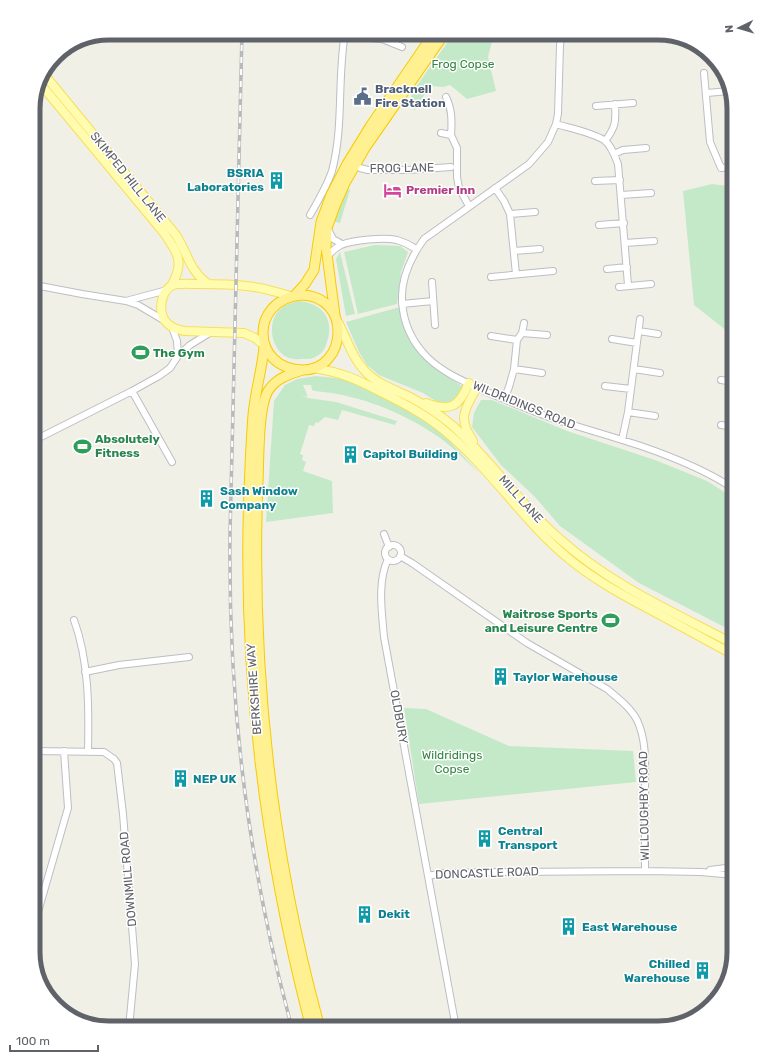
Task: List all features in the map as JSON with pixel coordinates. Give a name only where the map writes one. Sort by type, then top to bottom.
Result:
[{"type":"highway","points":[[429,40],[346,164],[331,195],[321,222],[314,270],[305,284],[292,296],[275,305],[268,314],[264,327],[264,346],[271,355],[282,364],[290,368],[303,370],[313,368],[322,363],[333,352],[337,339],[336,318],[327,257],[328,228],[343,186],[355,164],[398,98],[440,40]]},
{"type":"highway","points":[[292,296],[306,295],[315,297],[321,300],[336,318]]},
{"type":"highway","name":"BERKSHIRE WAY","points":[[264,346],[263,364],[253,414],[248,514],[250,647],[262,782],[282,879],[297,975],[309,1021]]},
{"type":"highway","name":"BERKSHIRE WAY","points":[[277,854],[260,666],[257,565],[258,463],[261,414],[266,396],[279,380],[288,374],[303,370]]},
{"type":"highway","name":"BERKSHIRE WAY","points":[[282,879],[318,1021]]},
{"type":"main road","name":"SKIMPED HILL LANE","points":[[47,78],[176,235],[194,272],[208,284]]},
{"type":"main road","name":"SKIMPED HILL LANE","points":[[43,87],[164,233],[175,249],[178,257],[179,268],[163,298],[161,305],[165,321]]},
{"type":"main road","points":[[169,288],[179,284],[246,286],[292,296]]},
{"type":"main road","name":"MILL LANE","points":[[336,318],[353,354],[365,371],[376,379],[432,410],[452,426],[485,458],[531,511],[559,539],[584,560],[613,580],[727,640]]},
{"type":"main road","points":[[165,321],[172,327],[185,331],[244,333],[255,338],[264,346]]},
{"type":"main road","name":"MILL LANE","points":[[313,368],[354,378],[401,402],[429,419],[446,431],[464,448],[525,517],[569,559],[618,592],[727,651]]},
{"type":"main road","points":[[412,398],[436,406],[451,407],[460,401],[469,383]]},
{"type":"main road","points":[[476,387],[465,409],[464,424],[471,438],[485,458]]},
{"type":"main road","points":[[707,640],[727,656]]},
{"type":"street","points":[[310,215],[324,190],[335,156],[339,128],[343,40]]},
{"type":"street","points":[[384,40],[402,47]]},
{"type":"street","name":"WILDRIDINGS ROAD","points":[[561,40],[558,114],[556,124],[548,142],[529,164],[424,239],[416,249],[404,280],[402,304],[409,330],[422,352],[437,366],[476,387],[551,418],[622,440],[681,461],[727,484]]},
{"type":"street","points":[[704,73],[707,93],[710,142],[720,168],[727,167]]},
{"type":"street","points":[[707,93],[725,91]]},
{"type":"street","points":[[446,97],[452,123],[451,135],[457,148],[457,177],[459,188],[469,206]]},
{"type":"street","points":[[596,106],[633,103]]},
{"type":"street","points":[[605,141],[612,132],[616,122],[615,104]]},
{"type":"street","points":[[556,124],[605,141],[614,154],[618,164],[622,195],[628,285]]},
{"type":"street","points":[[441,133],[451,135]]},
{"type":"street","points":[[614,154],[623,150],[646,148]]},
{"type":"street","name":"FROG LANE","points":[[355,164],[360,168],[368,170],[408,170],[451,167]]},
{"type":"street","points":[[595,181],[620,180]]},
{"type":"street","points":[[495,188],[504,201],[510,214],[516,274]]},
{"type":"street","points":[[622,195],[651,193]]},
{"type":"street","points":[[510,214],[535,212]]},
{"type":"street","points":[[599,225],[624,223]]},
{"type":"street","points":[[328,228],[330,236],[342,244]]},
{"type":"street","points":[[327,257],[332,251],[342,244],[366,240],[391,239],[405,242],[416,249]]},
{"type":"street","points":[[625,244],[654,241]]},
{"type":"street","points":[[514,251],[540,249]]},
{"type":"street","points":[[607,269],[627,267]]},
{"type":"street","points":[[491,277],[553,271]]},
{"type":"street","points":[[432,282],[435,325]]},
{"type":"street","points":[[619,287],[651,284]]},
{"type":"street","points":[[40,286],[126,301],[138,305],[165,321]]},
{"type":"street","points":[[126,301],[169,288]]},
{"type":"street","points":[[402,304],[433,301]]},
{"type":"street","points":[[622,440],[628,412],[640,320]]},
{"type":"street","points":[[504,399],[514,369],[517,340],[522,333],[524,323]]},
{"type":"street","points":[[172,327],[177,341],[178,356]]},
{"type":"street","points":[[639,331],[658,334]]},
{"type":"street","points":[[40,437],[159,376],[170,368],[178,356],[194,341],[212,332]]},
{"type":"street","points":[[522,333],[547,335]]},
{"type":"street","points":[[491,336],[517,340]]},
{"type":"street","points":[[612,339],[637,343]]},
{"type":"street","points":[[514,369],[542,373]]},
{"type":"street","points":[[634,369],[660,373]]},
{"type":"street","points":[[721,380],[727,381]]},
{"type":"street","points":[[605,386],[631,389]]},
{"type":"street","points":[[132,391],[172,462]]},
{"type":"street","points":[[628,412],[655,416]]},
{"type":"street","points":[[721,425],[727,426]]},
{"type":"street","points":[[384,534],[389,546],[386,552],[388,559],[395,560],[400,556],[401,552],[398,547],[394,545],[389,546]]},
{"type":"street","name":"WILLOUGHBY ROAD","points":[[400,556],[526,643],[607,689],[628,708],[637,721],[643,740],[645,763],[645,871]]},
{"type":"street","name":"OLDBURY","points":[[388,559],[383,578],[382,606],[384,637],[428,876]]},
{"type":"street","points":[[74,620],[85,672],[89,723],[88,752]]},
{"type":"street","points":[[85,672],[115,666],[189,657]]},
{"type":"street","name":"DOWNMILL ROAD","points":[[40,751],[104,752],[109,754],[117,763],[135,964],[130,1021]]},
{"type":"street","points":[[40,905],[68,811],[64,751]]},
{"type":"street","name":"DONCASTLE ROAD","points":[[700,872],[727,868]]},
{"type":"street","name":"DONCASTLE ROAD","points":[[455,1021],[428,876],[443,873],[645,871],[700,872],[727,874]]},
{"type":"green space","name":"Frog Copse","points":[[449,40],[492,40],[488,57],[496,91],[467,99],[450,85],[443,87],[430,86],[414,111],[411,94]]},
{"type":"green space","points":[[712,184],[727,186],[727,331],[694,305],[683,191]]},
{"type":"green space","points":[[345,188],[350,190],[340,223],[333,221]]},
{"type":"green space","points":[[375,245],[400,246],[408,252],[401,272],[397,304],[358,314],[344,252]]},
{"type":"green space","points":[[340,252],[355,314],[346,316],[336,259]]},
{"type":"green space","points":[[297,301],[313,304],[319,308],[324,313],[329,326],[329,333],[325,348],[319,355],[311,359],[295,359],[285,356],[277,348],[272,336],[273,323],[278,311]]},
{"type":"green space","points":[[400,307],[406,329],[430,363],[463,387],[456,402],[442,405],[423,393],[379,375],[367,365],[359,352],[346,322]]},
{"type":"green space","points":[[316,376],[343,379],[375,391],[415,414],[442,433],[479,473],[445,442],[411,420],[365,401],[348,396],[315,391],[312,390],[311,385],[303,385],[308,397],[301,395],[308,398],[336,402],[397,421],[395,425],[342,410],[338,420],[325,417],[318,423],[316,422],[314,426],[309,425],[300,454],[303,455],[302,460],[306,462],[303,471],[332,481],[333,513],[266,522],[274,401],[285,385],[297,379]]},
{"type":"green space","points":[[481,400],[492,400],[567,431],[655,460],[707,481],[727,494],[727,628],[639,583],[560,526],[535,497],[501,465],[472,427],[474,413]]},
{"type":"green space","name":"Wildridings Copse","points":[[404,708],[426,709],[509,746],[633,751],[636,782],[419,804]]},
{"type":"railway","points":[[242,40],[230,534],[230,596],[233,659],[237,721],[253,845],[263,906],[290,1021]]},
{"type":"place","name":"Bracknell Fire Station","points":[[362,96]]},
{"type":"place","name":"BSRIA Laboratories","points":[[277,180]]},
{"type":"place","name":"Premier Inn","points":[[393,190]]},
{"type":"place","name":"The Gym","points":[[140,353]]},
{"type":"place","name":"Absolutely Fitness","points":[[82,446]]},
{"type":"place","name":"Capitol Building","points":[[350,454]]},
{"type":"place","name":"Sash Window Company","points":[[207,498]]},
{"type":"place","name":"Waitrose Sports and Leisure Centre","points":[[611,621]]},
{"type":"place","name":"Taylor Warehouse","points":[[500,677]]},
{"type":"place","name":"NEP UK","points":[[180,779]]},
{"type":"place","name":"Central Transport","points":[[485,838]]},
{"type":"place","name":"Dekit","points":[[365,914]]},
{"type":"place","name":"East Warehouse","points":[[569,927]]},
{"type":"place","name":"Chilled Warehouse","points":[[703,971]]}]
